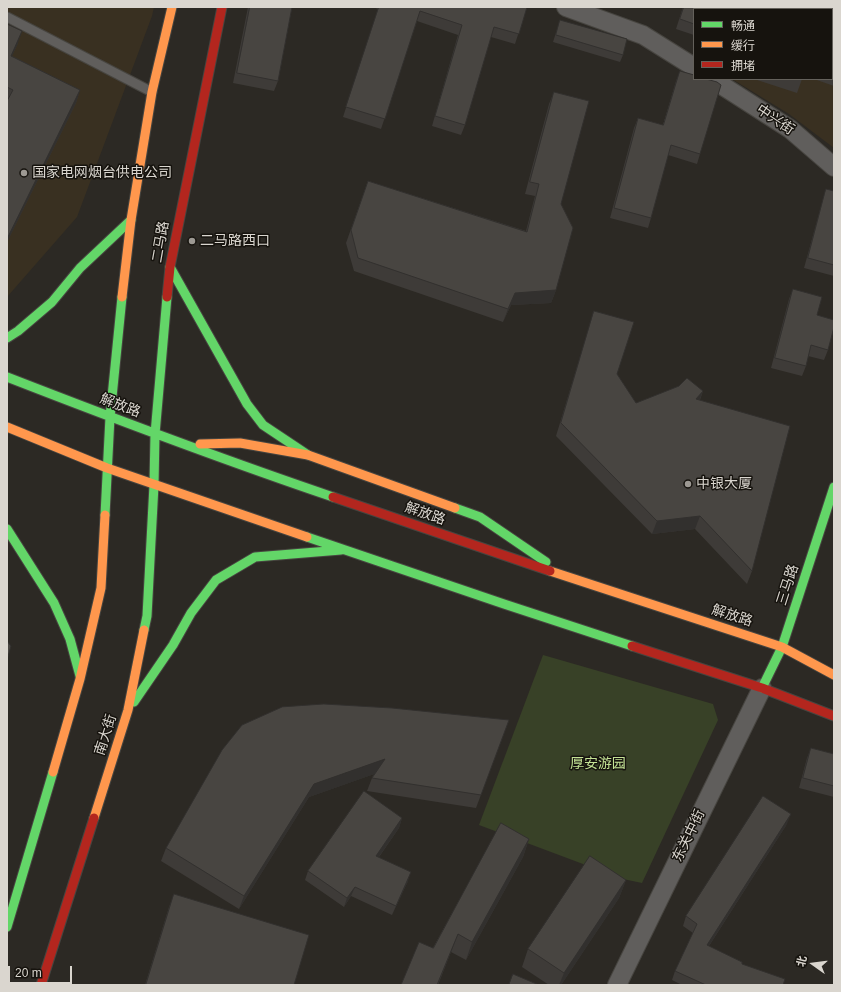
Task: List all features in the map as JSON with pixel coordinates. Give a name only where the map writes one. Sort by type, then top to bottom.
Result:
[{"type":"main road","points":[[7,927],[80,679],[101,588],[110,417],[118,327],[131,220],[152,92],[172,7]]},
{"type":"main road","name":"二马路","points":[[154,485],[155,434],[170,267],[222,7]]},
{"type":"main road","points":[[7,338],[18,331],[52,302],[80,268],[131,220]]},
{"type":"main road","points":[[170,267],[247,404],[263,425],[308,455]]},
{"type":"main road","name":"解放路","points":[[7,377],[155,434],[277,478],[566,577],[782,648],[834,675]]},
{"type":"main road","points":[[7,426],[107,468],[154,485],[341,550],[762,688],[834,716]]},
{"type":"main road","points":[[189,445],[240,443],[308,455],[480,517],[566,577]]},
{"type":"main road","name":"南大街","points":[[41,985],[128,710],[147,616],[154,485]]},
{"type":"main road","name":"三马路","points":[[762,688],[782,648],[834,487]]},
{"type":"main road","points":[[7,530],[54,603],[70,639],[80,679]]},
{"type":"main road","points":[[128,710],[173,645],[191,613],[216,580],[255,557],[341,550]]},
{"type":"street","points":[[566,7],[643,35],[693,66]]},
{"type":"street","name":"中兴街","points":[[714,80],[790,129],[834,167]]},
{"type":"street","name":"东关中街","points":[[620,984],[762,688]]},
{"type":"lane","points":[[7,17],[152,92]]},
{"type":"shaded area","points":[[7,7],[154,7],[152,16],[77,217],[7,297]]},
{"type":"shaded area","points":[[834,7],[834,148],[789,114],[734,80],[833,80],[833,8],[736,8]]},
{"type":"green space","name":"厚安游园","points":[[543,655],[713,704],[718,720],[642,883],[623,879],[479,825]]},
{"type":"building","points":[[250,7],[292,7],[278,81],[237,73]]},
{"type":"building","points":[[379,7],[527,7],[519,34],[494,27],[465,125],[435,116],[462,25],[420,11],[385,119],[346,107]]},
{"type":"building","points":[[684,7],[723,7],[693,8],[693,24],[680,19]]},
{"type":"building","points":[[762,7],[803,7],[803,8]]},
{"type":"building","points":[[560,20],[627,39],[623,55],[556,35]]},
{"type":"building","name":"国家电网烟台供电公司","points":[[7,24],[22,31],[11,56],[80,90],[7,239],[7,101],[13,90],[7,87]]},
{"type":"building","points":[[833,45],[834,45],[833,72]]},
{"type":"building","points":[[680,71],[693,75],[693,80],[710,80],[721,85],[700,154],[671,145],[651,218],[614,208],[638,118],[663,125]]},
{"type":"building","points":[[554,92],[589,101],[561,204],[573,228],[556,290],[515,293],[508,309],[358,258],[351,230],[368,181],[527,232],[539,184],[530,182]]},
{"type":"building","points":[[826,189],[834,191],[834,265],[808,258]]},
{"type":"building","points":[[793,289],[822,297],[817,315],[834,320],[834,327],[828,350],[811,345],[806,366],[775,358]]},
{"type":"building","name":"中银大厦","points":[[594,311],[634,322],[617,374],[636,403],[679,386],[687,378],[703,391],[696,399],[790,426],[752,571],[700,516],[657,521],[561,423]]},
{"type":"building","points":[[7,641],[11,646],[7,660]]},
{"type":"building","points":[[324,704],[392,708],[509,720],[481,795],[372,778],[385,759],[314,784],[244,896],[166,848],[222,750],[242,725],[282,707]]},
{"type":"building","points":[[811,748],[834,754],[834,786],[803,778]]},
{"type":"building","points":[[364,791],[402,818],[376,856],[411,872],[396,906],[355,887],[347,898],[308,871]]},
{"type":"building","points":[[763,796],[791,814],[707,945],[742,962],[742,964],[785,979],[783,985],[706,985],[675,971],[697,924],[686,916]]},
{"type":"building","points":[[501,823],[529,839],[472,942],[458,934],[437,985],[401,985],[419,942],[433,948]]},
{"type":"building","points":[[590,856],[626,880],[564,973],[528,949]]},
{"type":"building","points":[[174,894],[309,935],[294,985],[146,985]]},
{"type":"building","points":[[513,974],[539,985],[509,985]]},
{"type":"traffic: fast","points":[[7,338],[18,331],[52,302],[80,268],[131,220]]},
{"type":"traffic: fast","points":[[170,267],[247,404],[263,425],[308,455]]},
{"type":"traffic: fast","points":[[105,515],[110,417],[122,297]]},
{"type":"traffic: fast","points":[[144,630],[147,616],[154,485],[155,434],[167,297]]},
{"type":"traffic: fast","points":[[7,377],[251,469],[333,497]]},
{"type":"traffic: fast","points":[[762,688],[782,647],[834,487]]},
{"type":"traffic: fast","points":[[455,508],[480,517],[546,562]]},
{"type":"traffic: fast","points":[[7,529],[54,603],[70,639],[80,676]]},
{"type":"traffic: fast","points":[[307,537],[632,646]]},
{"type":"traffic: fast","points":[[134,702],[173,645],[191,613],[216,580],[255,557],[341,550]]},
{"type":"traffic: fast","points":[[7,927],[53,772]]},
{"type":"traffic: slow","points":[[122,297],[131,220],[152,92],[172,7]]},
{"type":"traffic: slow","points":[[7,427],[107,468],[307,537]]},
{"type":"traffic: slow","points":[[200,444],[240,443],[308,455],[455,508]]},
{"type":"traffic: slow","points":[[53,772],[80,679],[101,588],[105,515]]},
{"type":"traffic: slow","points":[[550,571],[782,647],[834,675]]},
{"type":"traffic: slow","points":[[94,818],[128,710],[144,630]]},
{"type":"traffic: jam","points":[[167,297],[170,267],[222,7]]},
{"type":"traffic: jam","points":[[333,497],[550,571]]},
{"type":"traffic: jam","points":[[632,646],[762,688],[834,716]]},
{"type":"traffic: jam","points":[[41,985],[94,818]]},
{"type":"place","name":"国家电网烟台供电公司","points":[[24,173]]},
{"type":"place","name":"二马路西口","points":[[192,241]]},
{"type":"place","name":"中银大厦","points":[[688,484]]}]
